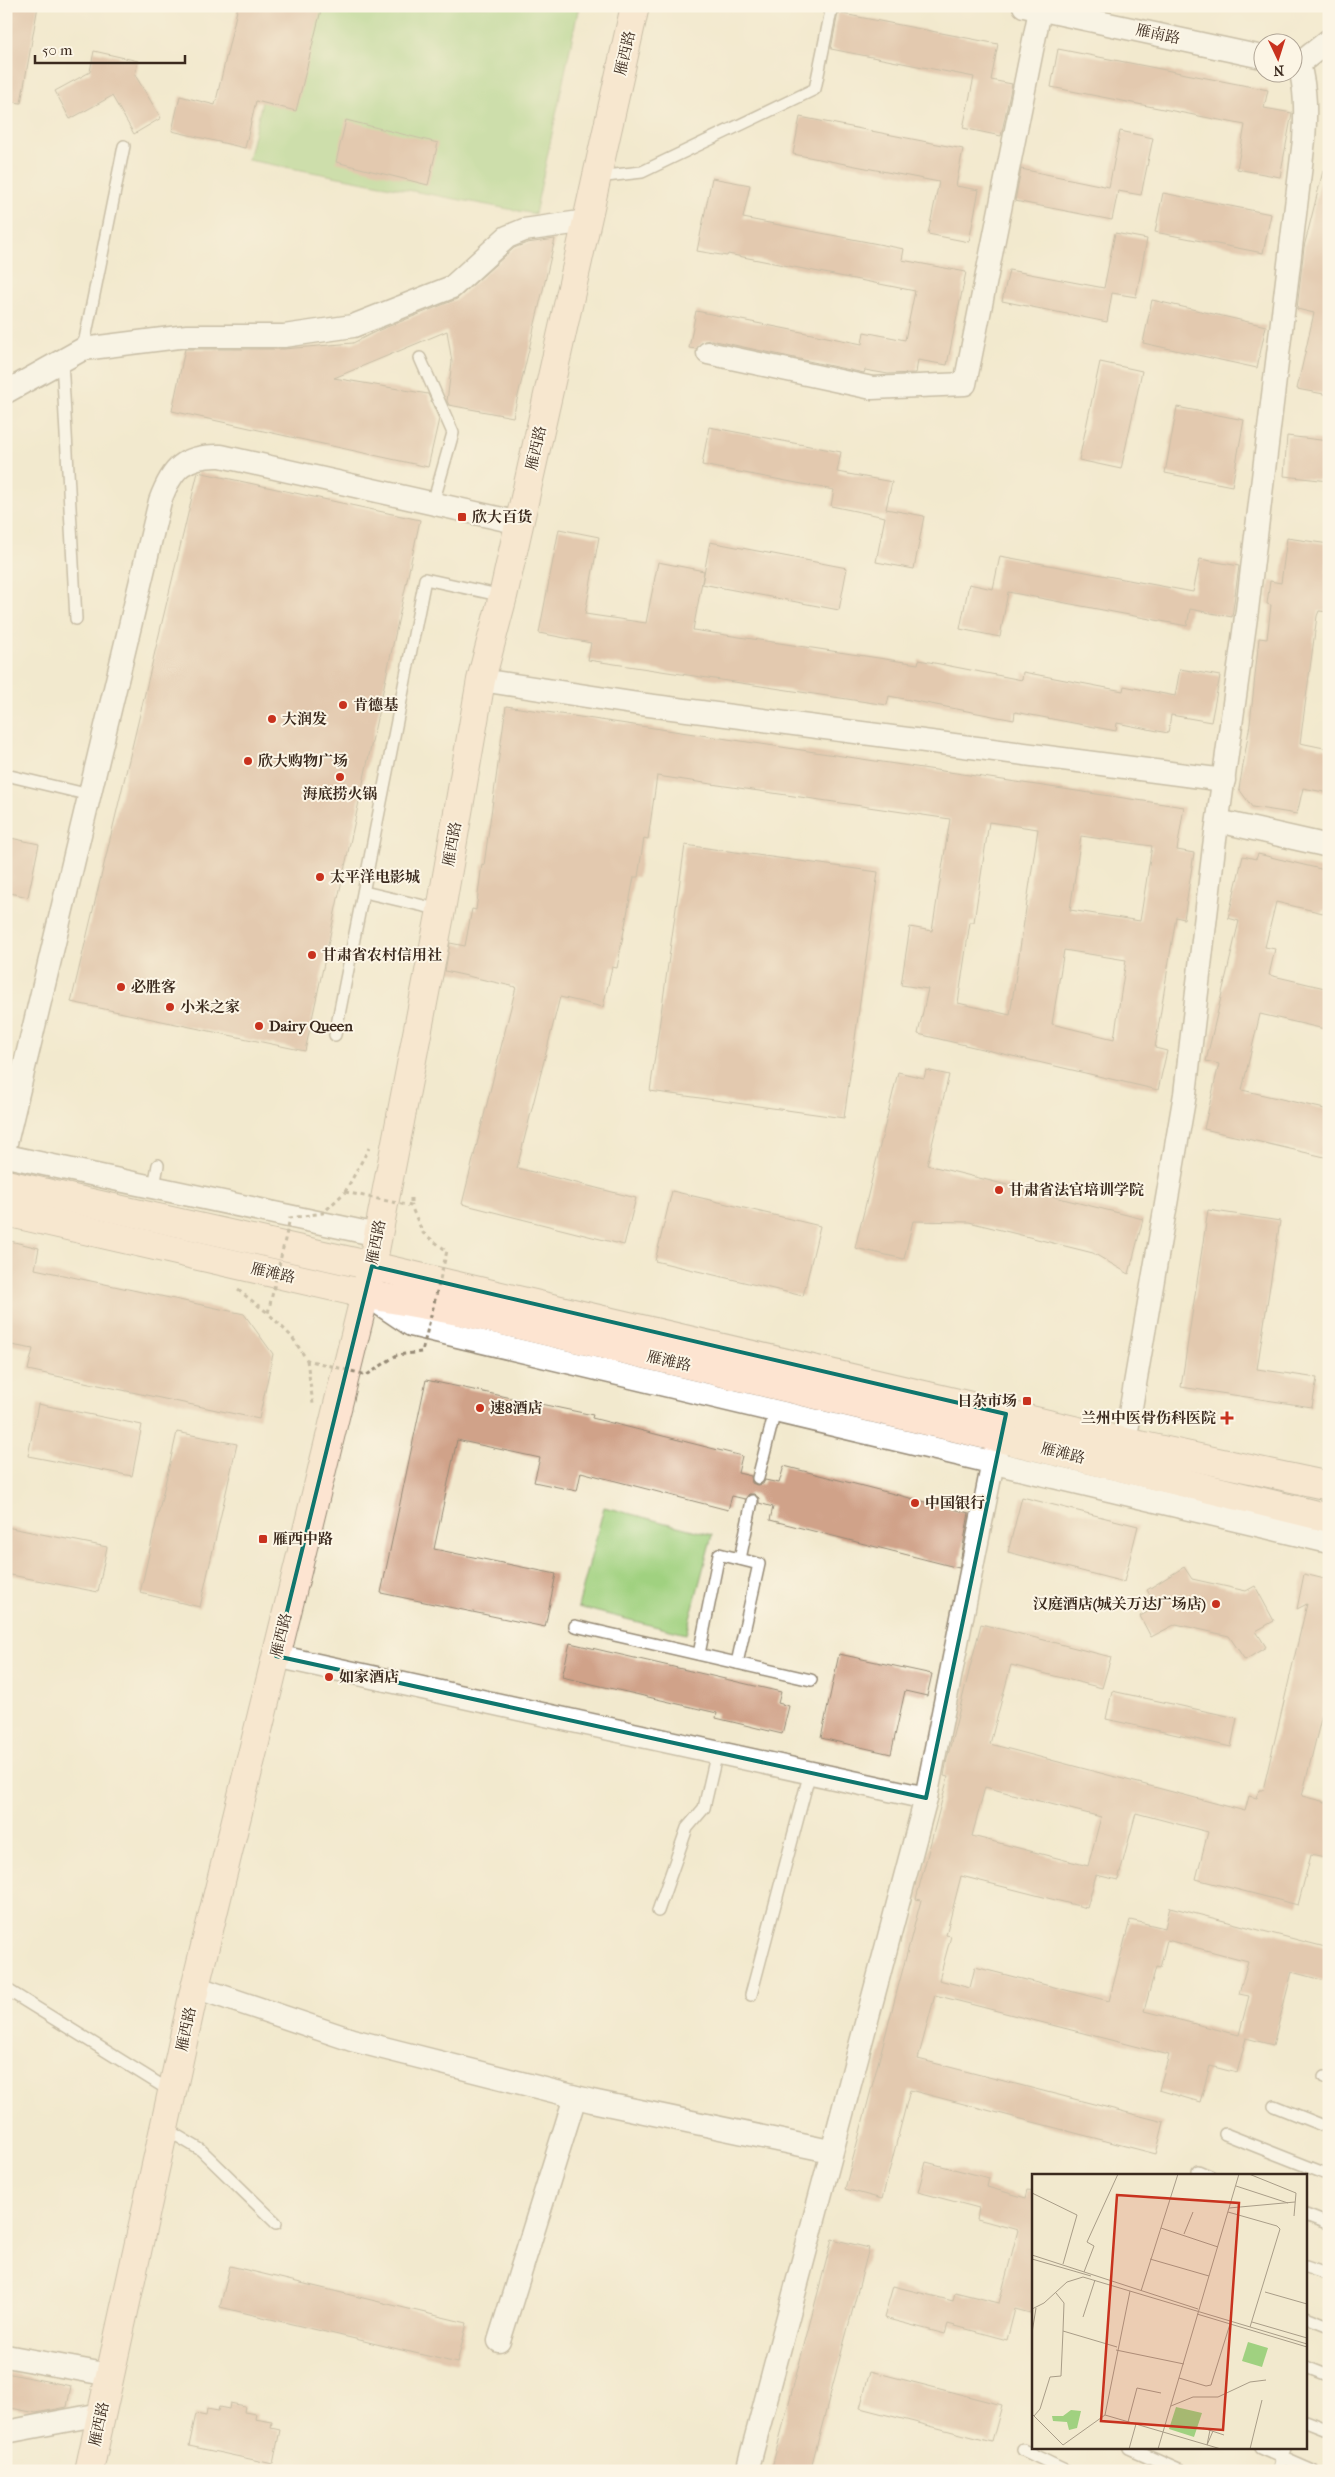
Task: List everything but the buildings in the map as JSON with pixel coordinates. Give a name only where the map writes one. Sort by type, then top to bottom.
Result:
[{"type":"main road","name":"雁西路","points":[[89,2471],[195,1987],[372,1266],[441,910],[481,680],[520,523],[635,6]]},
{"type":"main road","name":"雁滩路","points":[[6,1184],[372,1266],[781,1388]]},
{"type":"main road","name":"雁滩路","points":[[6,1212],[365,1294],[464,1312],[1000,1438],[1329,1518]]},
{"type":"main road","name":"雁滩路","points":[[1000,1438],[1125,1442],[1329,1486]]},
{"type":"street","name":"雁南路","points":[[1032,8],[1252,54]]},
{"type":"street","points":[[708,353],[872,388],[965,384],[1032,8]]},
{"type":"street","points":[[1302,60],[1329,40]]},
{"type":"street","points":[[1125,1442],[1185,1094],[1218,820],[1247,610],[1304,140],[1307,111],[1305,88],[1302,80]]},
{"type":"street","points":[[6,392],[83,348],[188,336],[284,336],[353,326],[452,287],[507,237],[524,230],[587,222]]},
{"type":"street","points":[[6,1142],[160,501],[168,479],[183,464],[202,455],[221,456],[324,486],[433,503],[520,523]]},
{"type":"street","points":[[481,680],[632,703],[1224,780]]},
{"type":"street","points":[[1218,820],[1329,846]]},
{"type":"street","points":[[6,1156],[156,1176],[378,1235]]},
{"type":"street","points":[[781,1388],[1000,1438],[1329,1542]]},
{"type":"street","points":[[746,2471],[830,2151],[926,1798],[1000,1438]]},
{"type":"street","points":[[276,1656],[926,1798]]},
{"type":"street","points":[[195,1987],[352,2040],[575,2097],[830,2151]]},
{"type":"street","points":[[499,2341],[575,2097]]},
{"type":"street","points":[[6,2356],[110,2375]]},
{"type":"street","points":[[6,2432],[101,2414]]},
{"type":"lane","points":[[597,177],[642,172],[816,89],[832,6]]},
{"type":"lane","points":[[83,348],[124,146]]},
{"type":"lane","points":[[420,358],[453,432],[433,503]]},
{"type":"lane","points":[[62,360],[76,618]]},
{"type":"lane","points":[[335,1035],[426,579],[503,596]]},
{"type":"lane","points":[[6,775],[90,794]]},
{"type":"lane","points":[[364,892],[441,910]]},
{"type":"lane","points":[[758,1478],[781,1388]]},
{"type":"lane","points":[[740,1559],[752,1501]]},
{"type":"lane","points":[[699,1654],[720,1554],[759,1564],[737,1663]]},
{"type":"lane","points":[[575,1626],[811,1680]]},
{"type":"lane","points":[[658,1912],[687,1828],[704,1808],[716,1752]]},
{"type":"lane","points":[[751,1995],[810,1772]]},
{"type":"lane","points":[[6,1989],[172,2092]]},
{"type":"lane","points":[[1274,2106],[1329,2128]]},
{"type":"lane","points":[[164,2128],[201,2150],[276,2223]]},
{"type":"lane","points":[[1225,2134],[1329,2175]]},
{"type":"lane","points":[[1198,2171],[1205,2174]]},
{"type":"lane","points":[[1308,2216],[1329,2224]]},
{"type":"lane","points":[[1308,2267],[1329,2275]]},
{"type":"lane","points":[[1308,2318],[1329,2326]]},
{"type":"lane","points":[[1308,2371],[1329,2376]]},
{"type":"lane","points":[[1308,2422],[1329,2430]]},
{"type":"lane","points":[[1023,2450],[1067,2471]]},
{"type":"lane","points":[[1134,2450],[1181,2471]]},
{"type":"lane","points":[[1270,2450],[1284,2453],[1314,2471]]},
{"type":"lane","points":[[1278,2471],[1284,2453]]},
{"type":"path","points":[[345,1192],[411,1206],[423,1233],[447,1251],[422,1352],[397,1355],[368,1375],[307,1360],[292,1337],[268,1313],[290,1218],[323,1213],[345,1192]]},
{"type":"highlighted area","points":[[372,1266],[1006,1414],[926,1798],[276,1656]]},
{"type":"green space","points":[[285,6],[579,6],[535,214],[248,160]]},
{"type":"green space","points":[[604,1507],[712,1535],[686,1634],[578,1607]]},
{"type":"place","name":"欣大百货","points":[[462,517]]},
{"type":"place","name":"肯德基","points":[[343,705]]},
{"type":"place","name":"大润发","points":[[272,719]]},
{"type":"place","name":"欣大购物广场","points":[[248,761]]},
{"type":"place","name":"海底捞火锅","points":[[340,777]]},
{"type":"place","name":"太平洋电影城","points":[[320,877]]},
{"type":"place","name":"甘肃省农村信用社","points":[[312,955]]},
{"type":"place","name":"必胜客","points":[[121,987]]},
{"type":"place","name":"小米之家","points":[[170,1007]]},
{"type":"place","name":"Dairy Queen","points":[[259,1026]]},
{"type":"place","name":"甘肃省法官培训学院","points":[[999,1190]]},
{"type":"place","name":"日杂市场","points":[[1027,1401]]},
{"type":"place","name":"速8酒店","points":[[480,1408]]},
{"type":"place","name":"兰州中医骨伤科医院","points":[[1227,1418]]},
{"type":"place","name":"中国银行","points":[[915,1503]]},
{"type":"place","name":"雁西中路","points":[[263,1539]]},
{"type":"place","name":"汉庭酒店(城关万达广场店)","points":[[1216,1604]]},
{"type":"place","name":"如家酒店","points":[[329,1677]]}]
